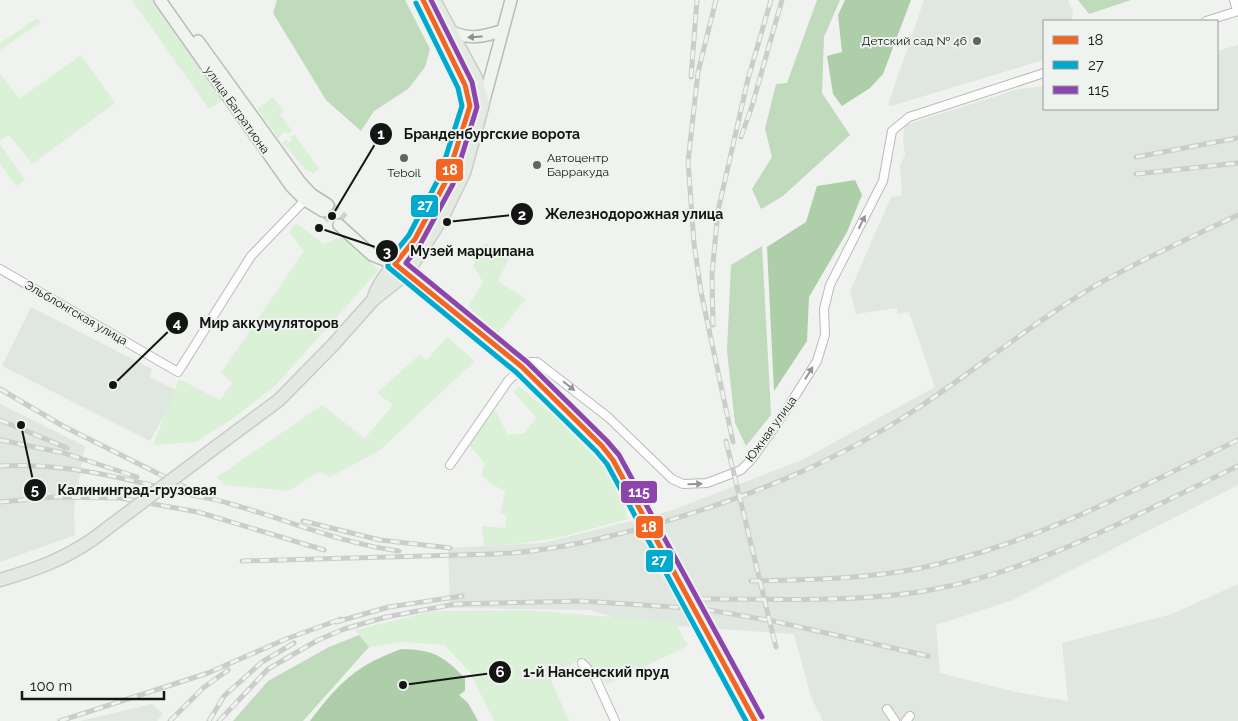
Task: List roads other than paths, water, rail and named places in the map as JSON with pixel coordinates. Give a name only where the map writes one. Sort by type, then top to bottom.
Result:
[{"type":"main road","name":"улица Багратиона","points":[[160,0],[291,186],[305,200],[326,208],[300,182],[169,0]]},
{"type":"main road","points":[[373,300],[380,282],[415,239],[446,181],[470,106],[465,85],[423,0]]},
{"type":"main road","points":[[434,0],[476,78],[483,104]]},
{"type":"main road","points":[[0,580],[43,567],[70,555],[93,540],[279,400],[334,345],[373,300],[407,273],[442,218],[464,173],[501,30],[511,0]]},
{"type":"main road","points":[[450,31],[462,37],[478,38],[501,30]]},
{"type":"main road","points":[[341,222],[372,255],[395,264],[525,365],[602,446],[755,721]]},
{"type":"street","points":[[1209,20],[1237,11],[1234,0]]},
{"type":"street","name":"Южная улица","points":[[525,365],[536,362],[546,367],[608,417],[672,479],[683,484],[708,483],[741,470],[752,459],[817,361],[824,335],[824,309],[830,285],[883,180],[892,130],[909,117],[1043,73]]},
{"type":"street","name":"Эльблонгская улица","points":[[0,269],[178,372],[252,256],[305,200]]},
{"type":"street","points":[[450,464],[508,381],[525,365]]},
{"type":"street","points":[[582,663],[595,676],[615,721]]},
{"type":"street","points":[[887,709],[895,721]]},
{"type":"tunnel","points":[[328,205],[344,219]]},
{"type":"tunnel","points":[[323,211],[339,225]]},
{"type":"railway","points":[[691,77],[697,0]]},
{"type":"railway","points":[[716,0],[698,72],[688,162],[694,243],[701,292],[733,442]]},
{"type":"railway","points":[[713,325],[712,274],[718,211],[748,79],[771,0]]},
{"type":"railway","points":[[741,137],[752,106],[782,0]]},
{"type":"railway","points":[[1136,157],[1238,138]]},
{"type":"railway","points":[[1136,174],[1238,163]]},
{"type":"railway","points":[[242,561],[494,554],[533,551],[611,536],[720,504],[789,477],[855,446],[918,408],[1048,316],[1093,287],[1147,258],[1238,215]]},
{"type":"railway","points":[[0,389],[63,426],[193,491]]},
{"type":"railway","points":[[0,420],[67,448]]},
{"type":"railway","points":[[0,440],[64,453],[137,477]]},
{"type":"railway","points":[[751,581],[875,575],[916,569],[958,559],[1000,546],[1081,515],[1238,440]]},
{"type":"railway","points":[[726,441],[776,647]]},
{"type":"railway","points":[[0,466],[46,466],[93,472],[225,502],[356,543],[399,551]]},
{"type":"railway","points":[[684,599],[839,599],[930,590],[970,581],[1010,569],[1088,538],[1238,466]]},
{"type":"railway","points":[[0,502],[55,497],[120,498],[198,512],[324,550]]},
{"type":"railway","points":[[303,521],[380,540],[450,548]]},
{"type":"railway","points":[[336,622],[389,607],[462,596]]},
{"type":"railway","points":[[219,721],[268,669],[318,640],[344,629],[386,617],[455,604],[582,601],[703,609],[773,621],[928,656]]},
{"type":"railway","points":[[60,721],[208,673],[286,639],[341,619]]},
{"type":"railway","points":[[209,721],[224,696],[262,662],[294,643]]},
{"type":"railway","points":[[170,721],[203,688],[228,670]]},
{"type":"place","name":"Детский сад № 46","points":[[977,41]]},
{"type":"place","name":"Teboil","points":[[404,158]]},
{"type":"place","name":"Автоцентр Барракуда","points":[[537,165]]},
{"type":"place","name":"Бранденбургские ворота","points":[[332,216]]},
{"type":"place","name":"Железнодорожная улица","points":[[447,222]]},
{"type":"place","name":"Музей марципана","points":[[319,228]]},
{"type":"place","name":"Мир аккумуляторов","points":[[113,385]]},
{"type":"place","name":"Калининград-грузовая","points":[[21,425]]},
{"type":"place","name":"1-й Нансенский пруд","points":[[403,685]]}]
